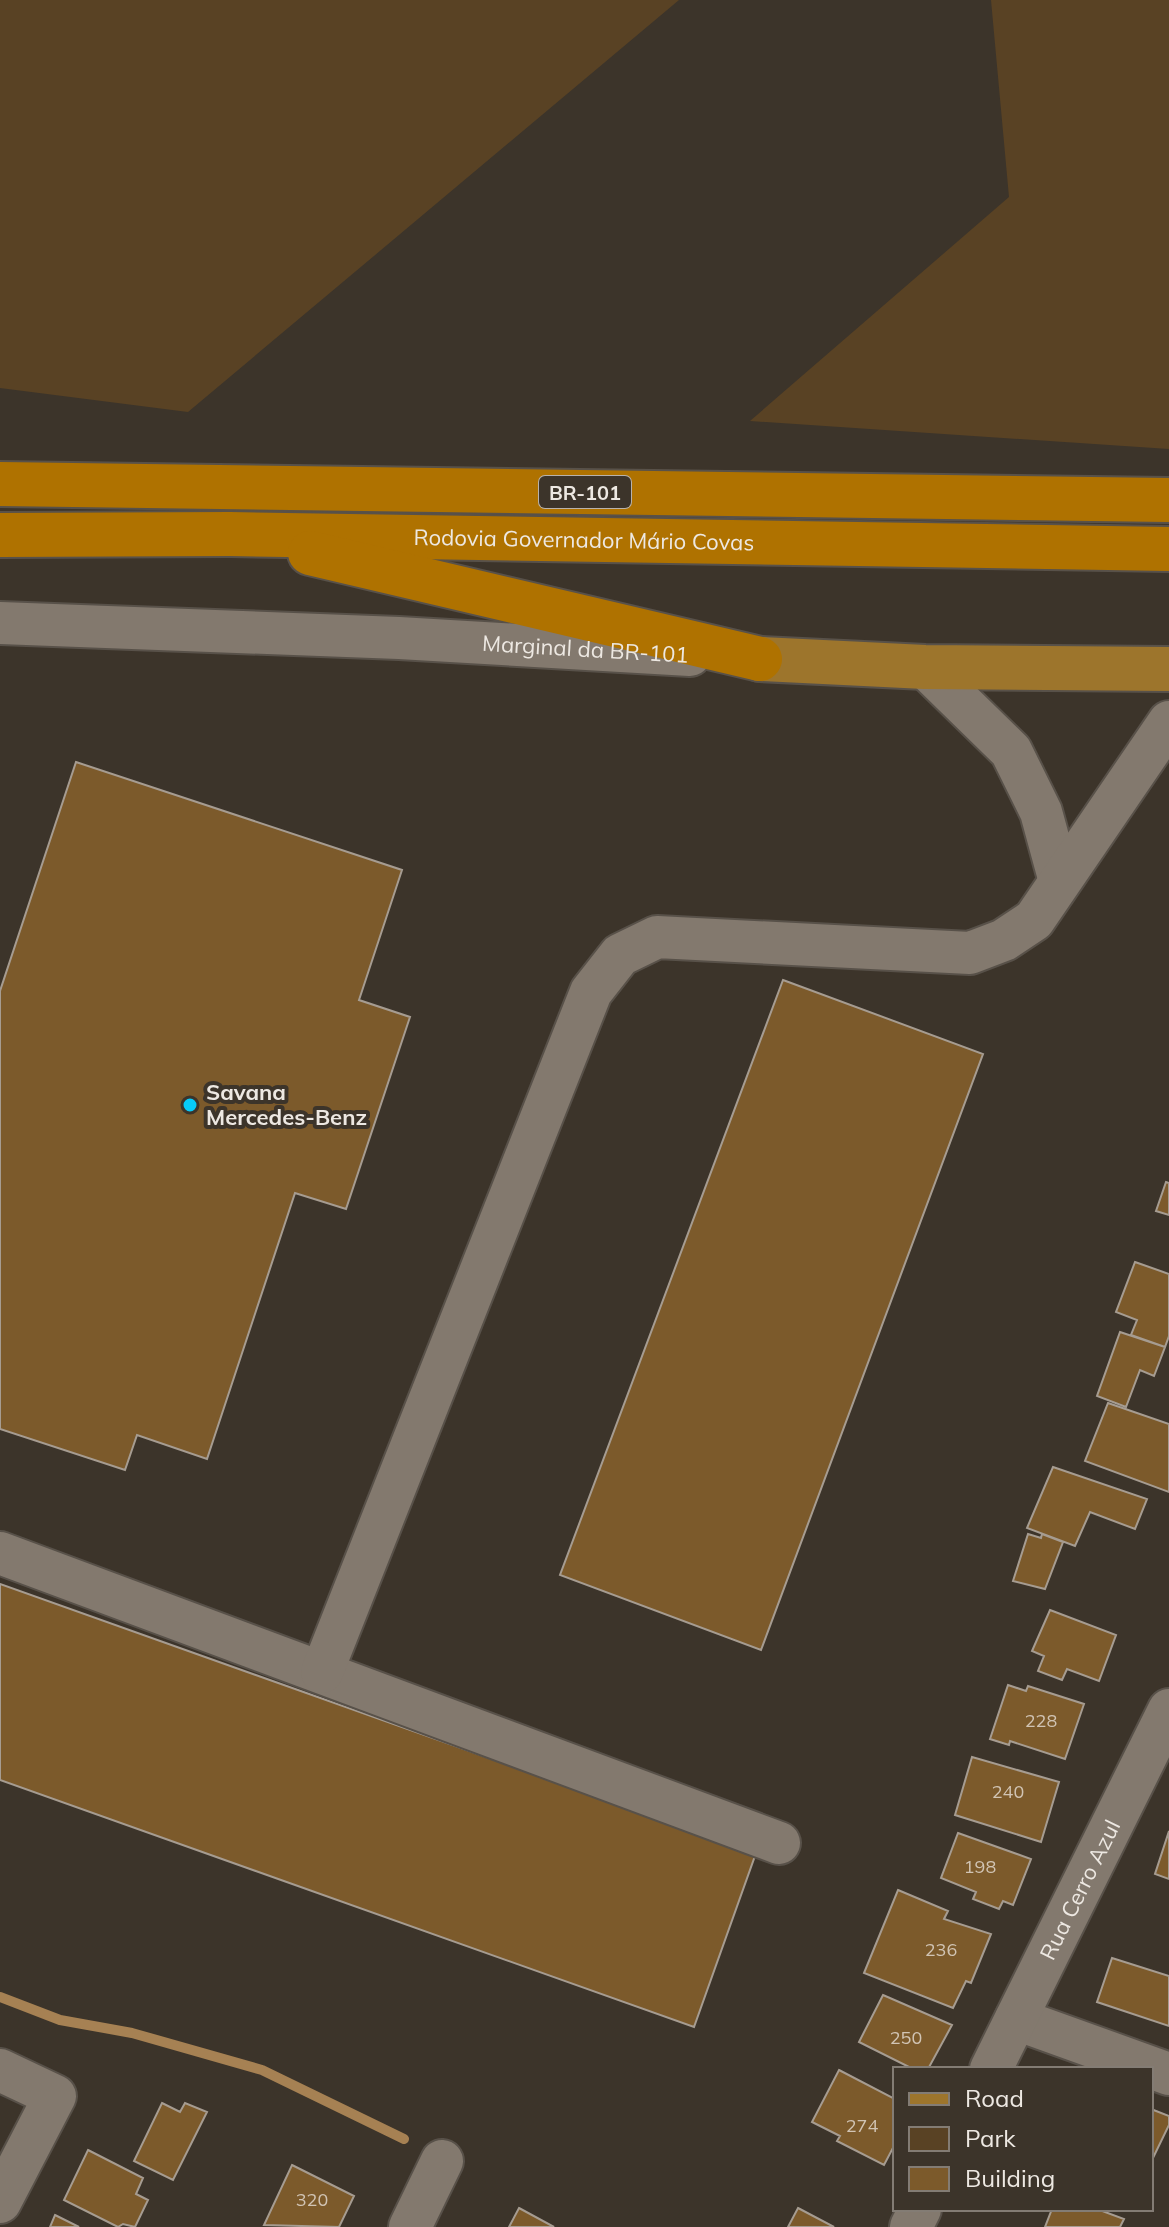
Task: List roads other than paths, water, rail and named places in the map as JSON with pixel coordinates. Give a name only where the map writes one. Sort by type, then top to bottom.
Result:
[{"type":"highway","name":"BR-101","points":[[0,484],[1169,500]]},
{"type":"highway","name":"Rodovia Governador Mário Covas","points":[[0,535],[230,534],[1169,549]]},
{"type":"highway","points":[[230,534],[760,659]]},
{"type":"main road","name":"Marginal da BR-101","points":[[760,659],[925,667],[1169,669]]},
{"type":"street","name":"Marginal da BR-101","points":[[0,623],[399,638],[760,659]]},
{"type":"street","points":[[925,667],[1011,751],[1041,812],[1059,878]]},
{"type":"street","points":[[322,1672],[591,992],[620,955],[657,937],[970,953],[1004,940],[1034,920],[1059,878],[1169,722]]},
{"type":"street","points":[[0,1553],[779,1843]]},
{"type":"street","name":"Rua Cerro Azul","points":[[992,2067],[1169,1710]]},
{"type":"street","points":[[1016,2019],[1150,2067]]},
{"type":"street","points":[[0,2070],[55,2096],[0,2202]]},
{"type":"street","points":[[410,2227],[442,2161]]},
{"type":"waterway","points":[[0,1997],[60,2020],[132,2033],[262,2070],[404,2139]]},
{"type":"place","name":"Savana Mercedes-Benz","points":[[190,1105]]}]
